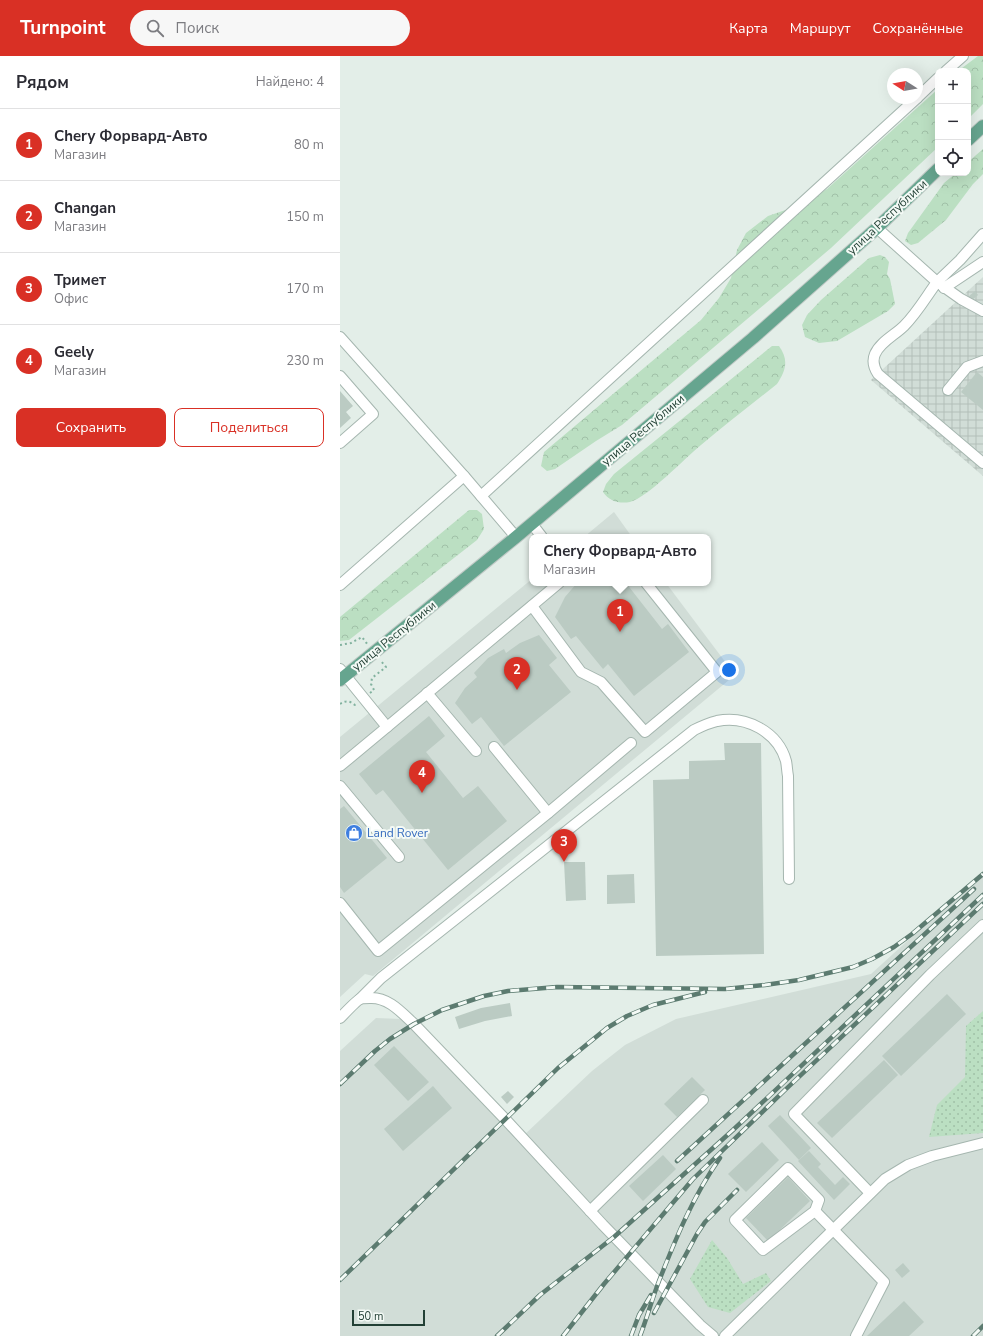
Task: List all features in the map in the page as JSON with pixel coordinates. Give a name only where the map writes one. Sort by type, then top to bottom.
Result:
[{"type":"main road","points":[[971,137],[983,126]]},
{"type":"main road","name":"улица Республики","points":[[342,675],[532,524],[753,338],[877,228],[935,172]]},
{"type":"lane","points":[[949,68],[963,56]]},
{"type":"lane","points":[[923,92],[935,81]]},
{"type":"lane","points":[[481,496],[910,104]]},
{"type":"lane","points":[[877,228],[940,285],[983,311]]},
{"type":"lane","points":[[983,234],[904,326],[880,347],[875,354],[873,361],[874,368],[878,374],[983,463]]},
{"type":"lane","points":[[940,285],[983,262]]},
{"type":"lane","points":[[340,337],[464,476],[516,537]]},
{"type":"lane","points":[[948,390],[967,367],[983,361]]},
{"type":"lane","points":[[340,376],[373,414],[340,443]]},
{"type":"lane","points":[[340,585],[464,476]]},
{"type":"lane","points":[[532,524],[540,534]]},
{"type":"lane","points":[[340,766],[555,586]]},
{"type":"lane","points":[[532,606],[581,672],[601,682],[645,732],[717,672],[648,586]]},
{"type":"lane","points":[[342,675],[387,727]]},
{"type":"lane","points":[[427,693],[476,751]]},
{"type":"lane","points":[[340,1018],[381,978],[694,730],[707,724],[718,721],[744,721],[765,731],[772,737],[786,760],[788,776],[789,879]]},
{"type":"lane","points":[[340,903],[378,951],[548,813],[631,743]]},
{"type":"lane","points":[[494,747],[548,813]]},
{"type":"lane","points":[[340,786],[399,857]]},
{"type":"lane","points":[[870,1193],[794,1114],[930,975],[983,925]]},
{"type":"lane","points":[[360,999],[374,998],[390,1003],[414,1024],[590,1211],[700,1325],[713,1336]]},
{"type":"lane","points":[[590,1211],[703,1100]]},
{"type":"lane","points":[[725,1336],[884,1179],[908,1165],[932,1156],[983,1143]]},
{"type":"lane","points":[[788,1168],[819,1200],[816,1211],[763,1250],[735,1220],[788,1168]]},
{"type":"lane","points":[[816,1211],[884,1282],[856,1336]]},
{"type":"path","points":[[340,645],[351,644],[362,637]]},
{"type":"path","points":[[374,690],[371,684],[372,678],[386,667]]},
{"type":"path","points":[[340,704],[349,701],[355,705]]},
{"type":"shaded area","points":[[983,277],[983,476],[871,380]]},
{"type":"shaded area","points":[[614,512],[630,534],[588,534]]},
{"type":"shaded area","points":[[529,581],[529,586],[668,586],[735,675],[373,976],[365,974],[340,997],[340,737]]},
{"type":"shaded area","points":[[983,872],[983,1336],[340,1336],[340,1051],[376,1018],[402,1019],[522,1137],[592,1071],[625,1045],[676,1019],[871,974]]},
{"type":"green space","points":[[978,56],[983,56],[983,104],[971,116],[971,68],[962,68]]},
{"type":"green space","points":[[935,92],[935,150],[831,248],[622,425],[555,469],[547,471],[541,466],[544,452],[701,320],[719,298],[731,278],[737,250],[746,233],[768,216],[800,205],[827,189]]},
{"type":"green space","points":[[983,149],[983,174],[973,184],[946,220],[918,243],[911,245],[905,241],[908,233],[944,183],[952,176],[971,176],[971,159]]},
{"type":"green space","points":[[880,255],[885,257],[889,262],[887,274],[890,279],[895,304],[888,311],[837,341],[819,343],[805,337],[802,325],[807,315],[821,300],[869,258]]},
{"type":"green space","points":[[772,346],[779,346],[785,360],[783,374],[777,384],[701,445],[656,486],[637,499],[622,503],[611,500],[605,495],[603,492],[606,484],[614,474]]},
{"type":"green space","points":[[469,510],[477,510],[482,514],[484,529],[477,540],[349,640],[340,641],[340,617]]},
{"type":"green space","points":[[983,1011],[983,1133],[929,1137],[937,1105],[965,1077],[966,1026]]},
{"type":"green space","points":[[712,1240],[727,1258],[743,1284],[766,1273],[771,1281],[730,1313],[708,1307],[690,1279]]},
{"type":"building","points":[[975,291],[978,295],[971,301],[968,297]]},
{"type":"building","points":[[977,372],[983,377],[983,410],[961,392]]},
{"type":"building","points":[[340,391],[353,406],[346,412],[351,418],[340,428]]},
{"type":"building","points":[[574,586],[628,586],[662,629],[668,624],[689,652],[634,696],[608,664],[603,669],[576,636],[571,639],[555,617],[565,597]]},
{"type":"building","points":[[539,635],[557,658],[549,665],[571,692],[504,746],[481,717],[472,724],[455,703],[465,688],[477,677],[474,673],[488,658],[504,649],[506,653],[520,643]]},
{"type":"building","points":[[429,716],[445,736],[426,752],[463,798],[478,786],[507,821],[448,870],[383,790],[376,795],[359,774]]},
{"type":"building","points":[[724,743],[761,743],[764,954],[656,956],[653,780],[689,779],[689,761],[725,760]]},
{"type":"building","name":"Land Rover","points":[[344,806],[387,858],[344,893],[340,887],[340,809]]},
{"type":"building","points":[[564,862],[585,862],[586,900],[566,901]]},
{"type":"building","points":[[634,874],[635,903],[607,904],[607,875]]},
{"type":"building","points":[[947,994],[966,1014],[901,1076],[882,1056]]},
{"type":"building","points":[[510,1003],[512,1016],[485,1021],[459,1029],[455,1017],[481,1008]]},
{"type":"building","points":[[394,1046],[429,1082],[408,1101],[374,1065]]},
{"type":"building","points":[[884,1060],[898,1075],[832,1138],[817,1123]]},
{"type":"building","points":[[692,1077],[705,1090],[677,1117],[664,1104]]},
{"type":"building","points":[[433,1086],[452,1108],[403,1151],[384,1129]]},
{"type":"building","points":[[508,1091],[514,1097],[507,1104],[501,1097]]},
{"type":"building","points":[[780,1115],[811,1148],[799,1160],[768,1126]]},
{"type":"building","points":[[762,1142],[779,1160],[746,1192],[728,1174]]},
{"type":"building","points":[[809,1151],[821,1164],[818,1167],[835,1185],[843,1177],[850,1184],[834,1200],[798,1161]]},
{"type":"building","points":[[663,1155],[676,1169],[643,1201],[629,1186]]},
{"type":"building","points":[[788,1177],[810,1201],[768,1241],[746,1218]]},
{"type":"building","points":[[903,1263],[910,1271],[902,1278],[895,1270]]},
{"type":"building","points":[[904,1301],[924,1322],[909,1336],[867,1336]]},
{"type":"railway","points":[[340,1084],[375,1051],[390,1039],[414,1024],[442,1010],[484,996],[508,991],[557,987],[725,989],[799,980],[853,967],[894,947],[912,934],[983,874]]},
{"type":"railway","points":[[677,1161],[974,889]]},
{"type":"railway","points":[[497,1336],[540,1295],[614,1237],[733,1130],[983,895]]},
{"type":"railway","points":[[563,1336],[604,1284],[693,1179],[785,1090],[983,904]]},
{"type":"railway","points":[[340,1280],[558,1068],[607,1028],[627,1016],[653,1005],[705,992]]},
{"type":"railway","points":[[640,1336],[659,1281],[679,1233],[701,1187],[720,1158]]},
{"type":"railway","points":[[654,1313],[705,1222],[737,1190]]},
{"type":"railway","points":[[631,1336],[639,1315],[651,1295]]},
{"type":"railway","points":[[973,1336],[983,1326]]},
{"type":"place","name":"Chery Форвард-Авто","points":[[620,632]]},
{"type":"place","name":"Changan","points":[[517,690]]},
{"type":"place","name":"Geely","points":[[422,793]]},
{"type":"place","name":"Land Rover","points":[[354,833]]},
{"type":"place","name":"Тримет","points":[[564,862]]}]
